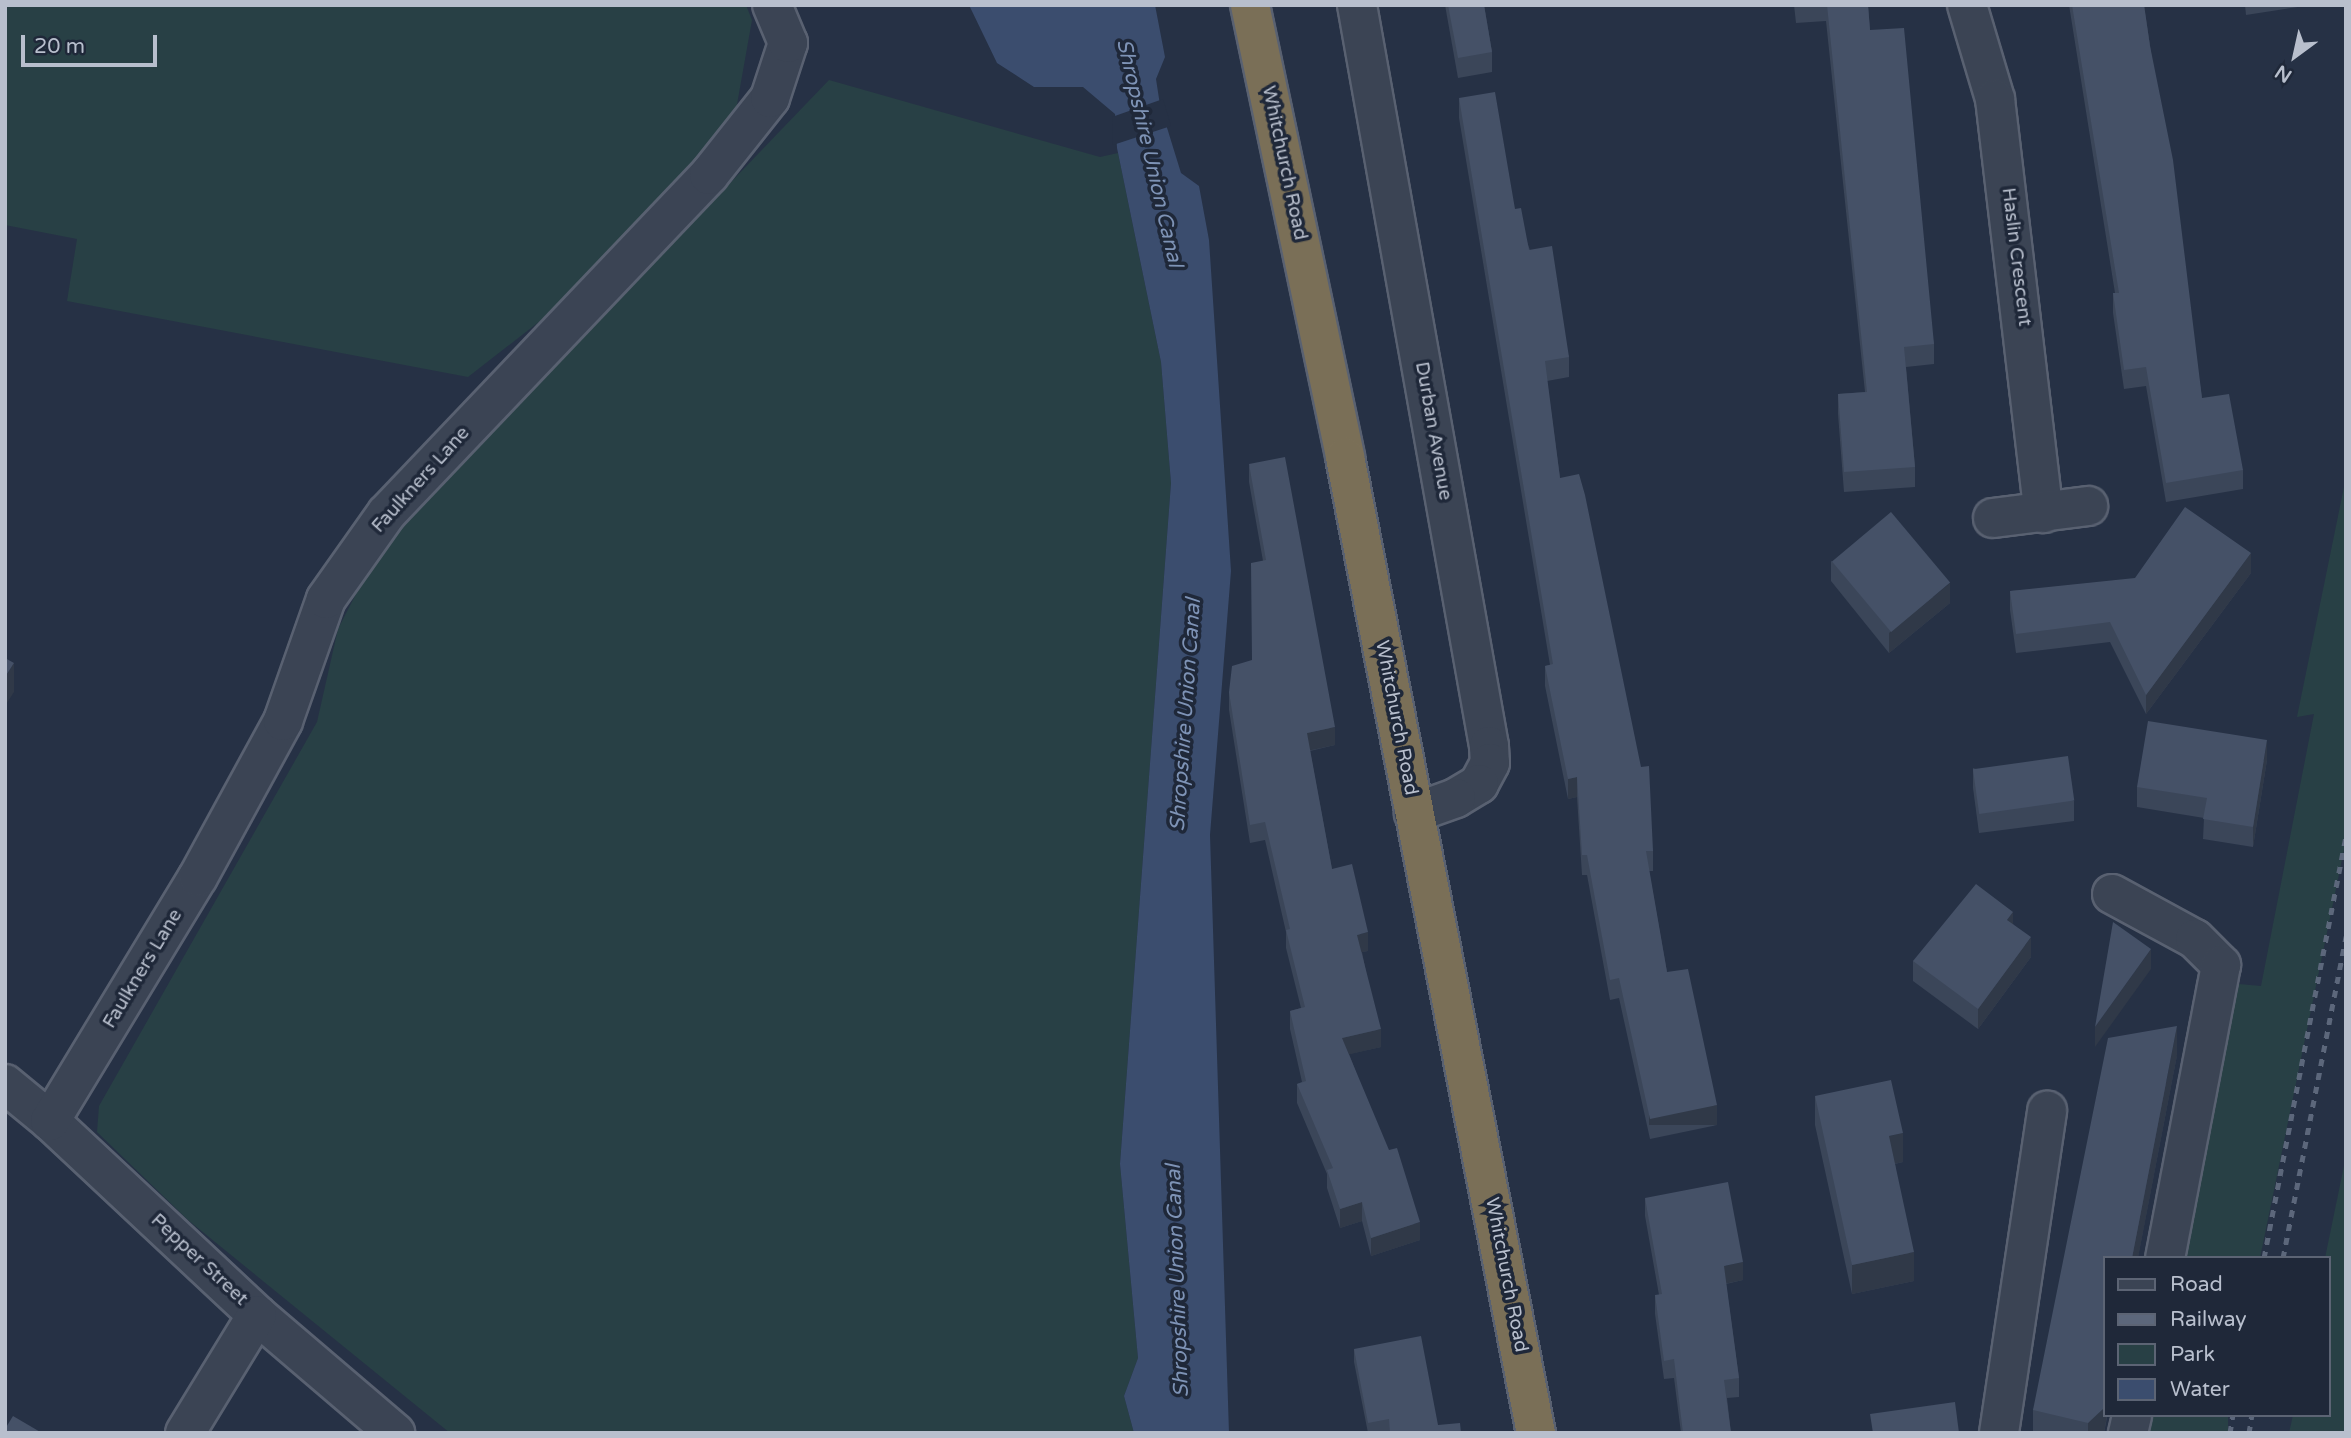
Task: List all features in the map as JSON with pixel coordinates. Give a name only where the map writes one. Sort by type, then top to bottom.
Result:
[{"type":"highway","name":"Whitchurch Road","points":[[1250,5],[1414,813],[1536,1433]]},
{"type":"street","name":"Faulkners Lane","points":[[50,1121],[185,899],[283,722],[326,598],[387,513],[709,175],[770,98],[788,43],[772,5]]},
{"type":"street","name":"Durban Avenue","points":[[1357,5],[1489,746],[1490,763],[1479,784],[1456,798],[1414,813]]},
{"type":"street","name":"Haslin Crescent","points":[[1967,5],[1995,99],[2044,513]]},
{"type":"street","points":[[1993,518],[2088,506]]},
{"type":"street","points":[[2112,894],[2195,939],[2221,965],[2165,1256]]},
{"type":"street","name":"Pepper Street","points":[[5,1084],[50,1121],[257,1315],[395,1433]]},
{"type":"street","points":[[1999,1433],[2047,1111]]},
{"type":"street","points":[[185,1433],[257,1315]]},
{"type":"green space","points":[[5,5],[746,5],[752,20],[736,110],[683,176],[540,321],[468,377],[67,301],[77,239],[5,225]]},
{"type":"green space","points":[[829,80],[1100,157],[1118,153],[1161,362],[1171,483],[1120,1164],[1138,1358],[1124,1396],[1134,1433],[450,1433],[188,1220],[97,1132],[99,1106],[317,722],[338,629],[357,592],[399,528]]},
{"type":"green space","points":[[2346,477],[2346,840],[2260,1256],[2182,1256],[2239,984],[2261,986],[2314,714],[2297,717]]},
{"type":"green space","points":[[2346,1156],[2346,1433],[2289,1433],[2293,1417],[2330,1417],[2330,1256],[2325,1256]]},
{"type":"green space","points":[[2150,1417],[2228,1417],[2228,1433],[2150,1433]]},
{"type":"water","name":"Shropshire Union Canal","points":[[969,5],[1155,5],[1165,57],[1156,79],[1160,105],[1181,173],[1199,186],[1209,240],[1231,571],[1210,835],[1229,1433],[1134,1433],[1124,1396],[1138,1358],[1120,1164],[1171,483],[1161,362],[1117,148],[1115,114],[1083,87],[1034,87],[997,63]]},
{"type":"pier","points":[[1163,99],[1171,126],[1113,145],[1112,117]]},
{"type":"building","points":[[1448,5],[1484,5],[1492,52],[1458,58]]},
{"type":"building","points":[[1827,5],[1868,5],[1870,30],[1904,28],[1934,344],[1904,347],[1915,467],[1844,472],[1838,394],[1867,392]]},
{"type":"building","points":[[2072,5],[2144,5],[2173,160],[2202,398],[2229,394],[2243,470],[2166,483],[2146,367],[2124,370],[2113,293],[2119,293]]},
{"type":"building","points":[[1495,92],[1515,209],[1521,208],[1529,250],[1552,246],[1569,357],[1545,361],[1560,478],[1579,474],[1585,495],[1641,767],[1649,766],[1653,851],[1646,851],[1667,972],[1688,969],[1717,1105],[1650,1119],[1619,978],[1610,980],[1587,855],[1582,855],[1577,777],[1568,779],[1545,666],[1553,664],[1459,98]]},
{"type":"building","points":[[1285,457],[1335,727],[1307,733],[1332,869],[1352,864],[1368,932],[1357,935],[1381,1029],[1342,1038],[1389,1150],[1397,1148],[1420,1222],[1371,1238],[1362,1202],[1340,1209],[1327,1170],[1333,1168],[1297,1084],[1306,1081],[1290,1011],[1305,1007],[1286,930],[1290,929],[1265,822],[1250,825],[1229,692],[1232,666],[1252,660],[1251,563],[1266,560],[1249,464]]},
{"type":"building","points":[[2185,507],[2251,553],[2146,695],[2110,622],[2016,634],[2010,591],[2135,578]]},
{"type":"building","points":[[1891,512],[1950,582],[1891,632],[1832,561]]},
{"type":"building","points":[[5,658],[14,663],[5,677]]},
{"type":"building","points":[[2148,721],[2267,740],[2253,827],[2203,819],[2207,798],[2137,787]]},
{"type":"building","points":[[2068,756],[2074,801],[1979,814],[1973,769]]},
{"type":"building","points":[[1976,884],[2013,912],[2007,920],[2031,937],[1978,1009],[1913,961]]},
{"type":"building","points":[[2113,922],[2151,949],[2095,1027]]},
{"type":"building","points":[[2177,1026],[2132,1256],[2102,1256],[2102,1410],[2088,1423],[2033,1410],[2108,1038]]},
{"type":"building","points":[[1891,1080],[1903,1133],[1889,1136],[1914,1252],[1852,1265],[1815,1096]]},
{"type":"building","points":[[1728,1182],[1743,1262],[1724,1266],[1739,1378],[1724,1380],[1731,1433],[1683,1433],[1674,1359],[1664,1361],[1655,1295],[1662,1294],[1645,1198]]},
{"type":"building","points":[[1421,1336],[1438,1425],[1460,1423],[1461,1433],[1390,1433],[1389,1419],[1368,1423],[1354,1349]]},
{"type":"building","points":[[1955,1402],[1959,1433],[1873,1433],[1870,1414]]},
{"type":"building","points":[[13,1416],[42,1433],[5,1433]]},
{"type":"railway","points":[[2264,1256],[2346,835]]},
{"type":"railway","points":[[2283,1256],[2346,936]]},
{"type":"railway","points":[[2230,1433],[2233,1417]]},
{"type":"railway","points":[[2249,1433],[2252,1417]]}]
